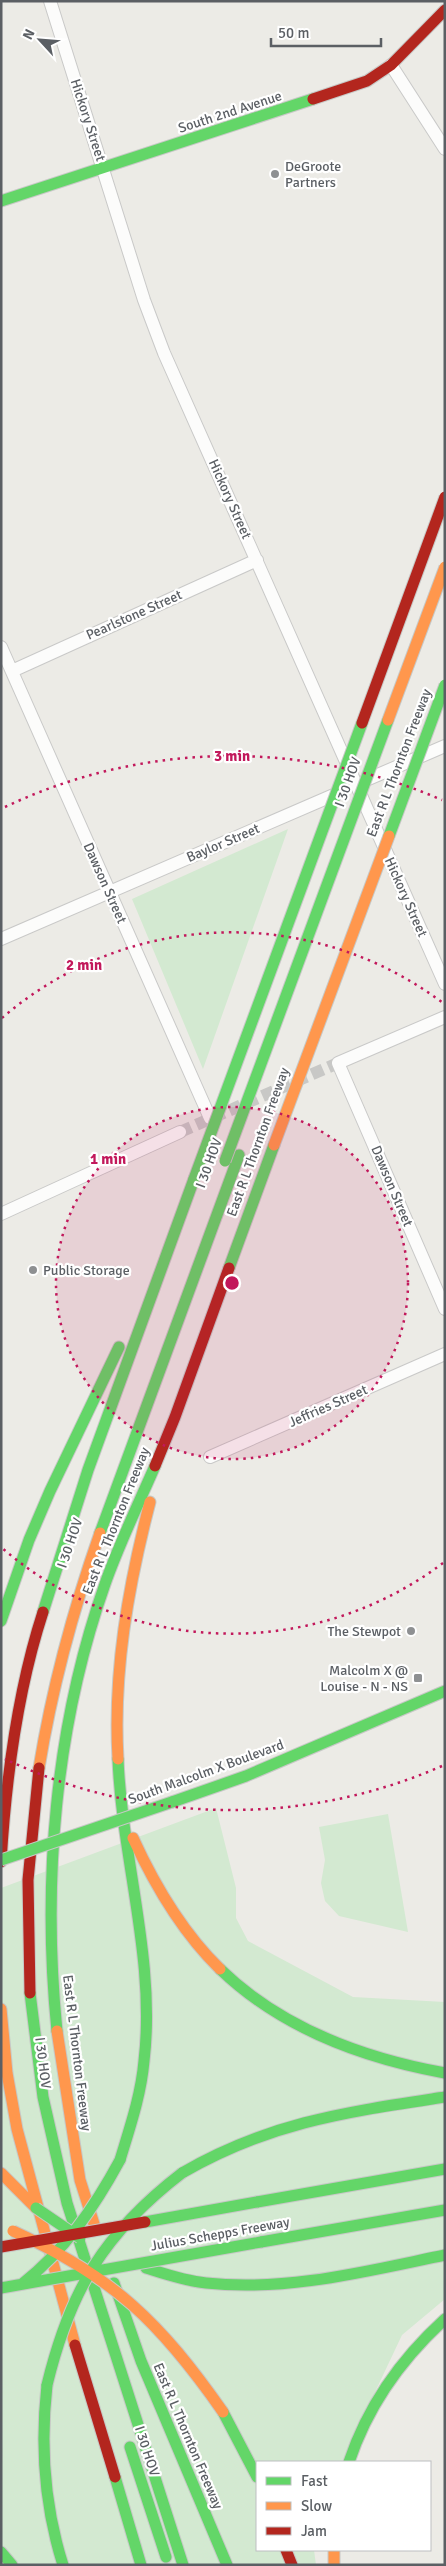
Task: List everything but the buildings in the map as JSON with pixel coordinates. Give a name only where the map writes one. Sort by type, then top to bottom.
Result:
[{"type":"main road","name":"South 2nd Avenue","points":[[1,201],[104,169],[367,81],[391,65],[445,10]]},
{"type":"main road","points":[[1,1861],[4,1816],[14,1732],[32,1646],[86,1479],[166,1254],[445,497]]},
{"type":"main road","name":"I 30 HOV","points":[[39,2133],[26,2051],[18,1940],[22,1826],[40,1701],[54,1643],[74,1577],[225,1161],[445,567]]},
{"type":"main road","name":"I 30 HOV","points":[[183,2565],[99,2308],[53,2149],[35,2039],[28,1934],[29,1882],[33,1825],[46,1721],[74,1609],[105,1518],[445,598]]},
{"type":"main road","name":"East R L Thornton Freeway","points":[[227,2565],[141,2361],[80,2180],[59,2052],[51,1971],[50,1889],[57,1804],[68,1727],[86,1649],[105,1584],[175,1417],[445,685]]},
{"type":"main road","points":[[1,1621],[50,1491],[166,1254]]},
{"type":"main road","points":[[3,2294],[38,2272],[62,2249],[86,2220],[120,2160],[129,2137],[141,2091],[146,2057],[148,2010],[140,1928],[123,1816],[118,1766],[117,1714],[122,1645],[129,1592],[148,1507],[175,1417]]},
{"type":"main road","name":"South Malcolm X Boulevard","points":[[1,1861],[246,1776],[445,1691]]},
{"type":"main road","points":[[123,1816],[156,1883],[179,1919],[210,1959],[242,1988],[280,2014],[354,2050],[430,2071],[445,2073]]},
{"type":"main road","points":[[1,2009],[7,2073],[19,2138],[60,2294],[142,2565]]},
{"type":"main road","points":[[63,2565],[53,2529],[43,2476],[42,2421],[47,2385],[58,2340],[68,2315],[96,2258],[117,2230],[140,2206],[182,2173],[230,2145],[280,2126],[330,2114],[445,2097]]},
{"type":"main road","name":"Julius Schepps Freeway","points":[[1,2247],[445,2169]]},
{"type":"main road","points":[[1,2173],[36,2208],[61,2227],[109,2254],[146,2268],[206,2283],[248,2285],[288,2283],[367,2271],[445,2255]]},
{"type":"main road","points":[[55,2204],[86,2314]]},
{"type":"main road","name":"Julius Schepps Freeway","points":[[3,2294],[445,2210]]},
{"type":"main road","points":[[1,2227],[45,2244],[77,2262],[138,2306],[188,2362],[223,2412],[256,2475]]},
{"type":"main road","points":[[349,2461],[363,2427],[394,2374],[430,2331],[445,2319]]},
{"type":"main road","name":"I 30 HOV","points":[[126,2435],[169,2565]]},
{"type":"main road","points":[[286,2551],[292,2565]]},
{"type":"main road","points":[[334,2551],[334,2565]]},
{"type":"main road","points":[[1,2552],[12,2565]]},
{"type":"street","name":"Hickory Street","points":[[50,1],[144,300],[164,353],[445,984]]},
{"type":"street","points":[[391,65],[445,149]]},
{"type":"street","name":"Pearlstone Street","points":[[12,671],[257,560]]},
{"type":"street","name":"Dawson Street","points":[[1,647],[210,1118]]},
{"type":"street","name":"Baylor Street","points":[[1,939],[445,746]]},
{"type":"street","name":"Dawson Street","points":[[445,1016],[338,1063],[445,1309]]},
{"type":"street","points":[[1,1214],[180,1132]]},
{"type":"street","name":"Jeffries Street","points":[[210,1458],[445,1354]]},
{"type":"green space","points":[[288,829],[203,1069],[132,899]]},
{"type":"green space","points":[[216,1808],[236,1888],[236,1918],[248,1941],[353,1997],[445,2002],[445,2299],[402,2335],[342,2461],[256,2461],[256,2551],[314,2551],[316,2565],[1,2565],[1,1888]]},
{"type":"green space","points":[[388,1814],[408,1932],[339,1916],[325,1901],[321,1883],[325,1860],[319,1827]]},
{"type":"tunnel","points":[[180,1132],[338,1063]]},
{"type":"traffic: fast","points":[[1,201],[313,99]]},
{"type":"traffic: fast","points":[[389,836],[445,685]]},
{"type":"traffic: fast","points":[[225,1161],[388,720]]},
{"type":"traffic: fast","points":[[194,1179],[362,723]]},
{"type":"traffic: fast","points":[[229,1268],[274,1145]]},
{"type":"traffic: fast","points":[[100,1533],[239,1155]]},
{"type":"traffic: fast","points":[[43,1612],[88,1470],[194,1179]]},
{"type":"traffic: fast","points":[[1,1621],[29,1540],[50,1491],[119,1347]]},
{"type":"traffic: fast","points":[[57,2031],[51,1918],[52,1862],[64,1749],[74,1693],[88,1638],[105,1584],[122,1539],[155,1466]]},
{"type":"traffic: fast","points":[[172,1802],[246,1776],[445,1691]]},
{"type":"traffic: fast","points":[[118,1759],[125,1835],[146,1985],[144,2061],[135,2111],[120,2160]]},
{"type":"traffic: fast","points":[[1,1860],[172,1802]]},
{"type":"traffic: fast","points":[[220,1969],[269,2008],[324,2038],[383,2059],[445,2073]]},
{"type":"traffic: fast","points":[[30,1993],[43,2097],[67,2203],[183,2565]]},
{"type":"traffic: fast","points":[[182,2173],[246,2142],[278,2130],[342,2114],[445,2097]]},
{"type":"traffic: fast","points":[[22,2284],[52,2257],[77,2227],[100,2195],[120,2160]]},
{"type":"traffic: fast","points":[[257,2202],[445,2169]]},
{"type":"traffic: fast","points":[[47,2385],[67,2320],[79,2292],[94,2266],[111,2241],[131,2218],[182,2173]]},
{"type":"traffic: fast","points":[[145,2222],[257,2202]]},
{"type":"traffic: fast","points":[[36,2208],[80,2238]]},
{"type":"traffic: fast","points":[[261,2242],[445,2210]]},
{"type":"traffic: fast","points":[[1,2288],[261,2242]]},
{"type":"traffic: fast","points":[[146,2268],[198,2282],[266,2285],[356,2273],[445,2255]]},
{"type":"traffic: fast","points":[[114,2283],[141,2361],[227,2565]]},
{"type":"traffic: fast","points":[[349,2461],[366,2421],[388,2384],[414,2350],[445,2319]]},
{"type":"traffic: fast","points":[[47,2385],[44,2431],[45,2476],[52,2520],[63,2565]]},
{"type":"traffic: fast","points":[[223,2412],[256,2475]]},
{"type":"traffic: fast","points":[[130,2447],[166,2557]]},
{"type":"traffic: fast","points":[[115,2477],[141,2565]]},
{"type":"traffic: fast","points":[[1,2552],[12,2565]]},
{"type":"traffic: slow","points":[[388,720],[445,567]]},
{"type":"traffic: slow","points":[[274,1145],[389,836]]},
{"type":"traffic: slow","points":[[118,1759],[117,1726],[120,1662],[129,1598],[150,1502]]},
{"type":"traffic: slow","points":[[39,1768],[50,1708],[64,1649],[100,1533]]},
{"type":"traffic: slow","points":[[133,1838],[170,1908],[193,1940],[220,1969]]},
{"type":"traffic: slow","points":[[1,2009],[7,2073],[17,2129],[75,2345]]},
{"type":"traffic: slow","points":[[57,2031],[80,2180],[95,2227]]},
{"type":"traffic: slow","points":[[1,2173],[36,2208]]},
{"type":"traffic: slow","points":[[13,2231],[80,2266],[132,2305],[156,2327],[178,2352],[223,2412]]},
{"type":"traffic: slow","points":[[334,2551],[334,2565]]},
{"type":"traffic: jam","points":[[313,99],[367,81],[391,65],[445,10]]},
{"type":"traffic: jam","points":[[362,723],[445,497]]},
{"type":"traffic: jam","points":[[155,1466],[175,1417],[229,1268]]},
{"type":"traffic: jam","points":[[1,1862],[14,1736],[26,1673],[43,1612]]},
{"type":"traffic: jam","points":[[30,1993],[28,1880],[39,1768]]},
{"type":"traffic: jam","points":[[1,2247],[145,2222]]},
{"type":"traffic: jam","points":[[75,2345],[115,2477]]},
{"type":"traffic: jam","points":[[286,2551],[292,2565]]},
{"type":"place","name":"DeGroote Partners","points":[[275,174]]},
{"type":"place","name":"Public Storage","points":[[33,1270]]},
{"type":"place","name":"The Stewpot","points":[[411,1631]]},
{"type":"place","name":"Malcolm X @ Louise - N - NS","points":[[418,1678]]}]
